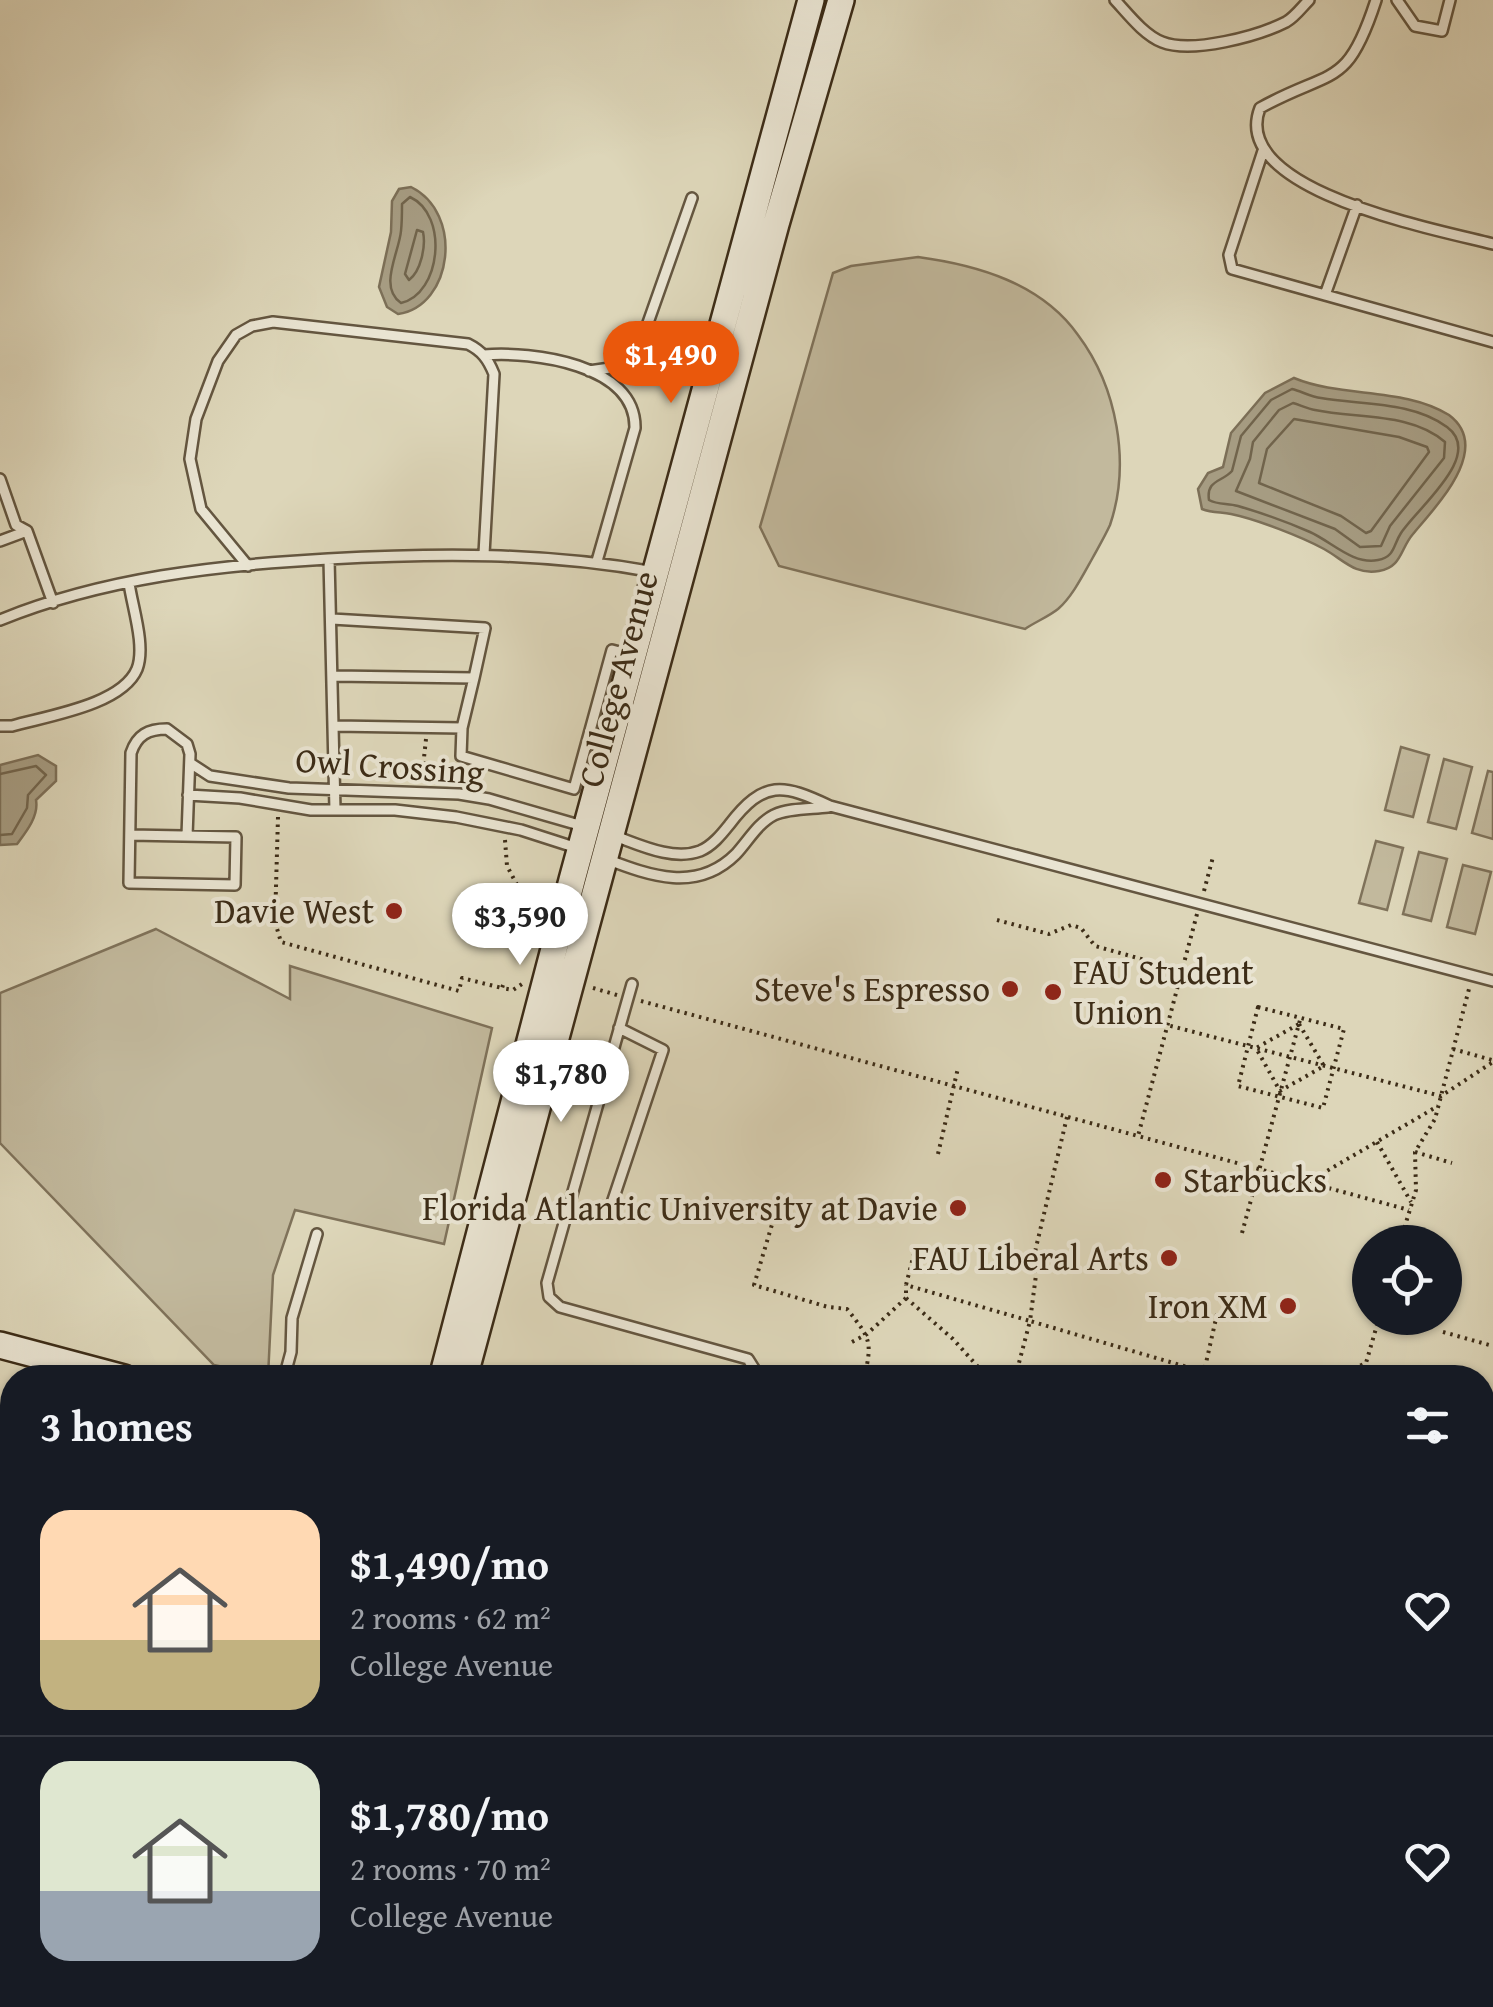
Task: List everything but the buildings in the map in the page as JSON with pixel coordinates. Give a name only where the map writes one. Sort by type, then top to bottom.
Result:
[{"type":"street","name":"College Avenue","points":[[445,1365],[654,572],[811,0]]},
{"type":"street","name":"College Avenue","points":[[468,1365],[840,0]]},
{"type":"street","points":[[0,1345],[75,1365]]},
{"type":"lane","points":[[1114,0],[1150,35],[1164,43],[1183,45],[1230,41],[1289,20],[1309,0]]},
{"type":"lane","points":[[1376,0],[1360,46],[1343,68],[1260,108],[1255,131],[1264,150],[1283,171],[1318,192],[1493,244]]},
{"type":"lane","points":[[1398,0],[1415,26],[1442,31],[1450,0]]},
{"type":"lane","points":[[1264,150],[1229,255],[1232,269],[1493,342]]},
{"type":"lane","points":[[586,371],[617,367],[637,354],[692,198]]},
{"type":"lane","points":[[1325,295],[1357,204]]},
{"type":"lane","points":[[248,566],[201,509],[190,459],[196,419],[218,361],[236,334],[273,322],[468,344],[484,355],[494,374],[484,554]]},
{"type":"lane","points":[[484,355],[536,355],[604,377],[628,398],[635,428],[597,562]]},
{"type":"lane","points":[[0,478],[16,525],[27,531],[54,603]]},
{"type":"lane","points":[[0,541],[27,531]]},
{"type":"lane","points":[[0,620],[128,583],[328,559],[484,554],[597,562],[654,572],[669,565],[694,532]]},
{"type":"lane","points":[[328,559],[336,810]]},
{"type":"lane","points":[[0,726],[12,726],[114,696],[127,683],[138,667],[128,583]]},
{"type":"lane","points":[[332,618],[485,628],[462,728],[462,756],[574,789],[612,650],[633,656]]},
{"type":"lane","points":[[334,676],[474,678]]},
{"type":"lane","points":[[335,726],[462,728]]},
{"type":"lane","points":[[130,835],[186,836],[236,836],[235,885],[129,883],[131,754],[134,743],[144,732],[167,729],[188,744],[186,836]]},
{"type":"lane","name":"Owl Crossing","points":[[190,764],[210,776],[289,788],[430,792],[490,800],[584,838]]},
{"type":"lane","points":[[584,838],[609,847],[686,854],[715,841],[750,801],[777,788],[796,790],[830,806],[1493,982]]},
{"type":"lane","name":"Owl Crossing","points":[[188,795],[292,808],[395,810],[584,838]]},
{"type":"lane","points":[[584,838],[609,847],[644,873],[690,878],[722,866],[764,821],[776,814],[830,806]]},
{"type":"lane","points":[[632,984],[548,1283],[548,1297],[560,1307],[748,1360],[751,1365]]},
{"type":"lane","points":[[610,1209],[662,1050],[620,1028]]},
{"type":"lane","points":[[288,1365],[292,1318],[317,1234]]},
{"type":"path","points":[[426,728],[424,767],[430,792]]},
{"type":"path","points":[[258,801],[256,810],[292,816]]},
{"type":"path","points":[[278,814],[275,922],[281,942],[459,991],[462,978],[502,988]]},
{"type":"path","points":[[490,837],[505,840],[507,866],[524,898]]},
{"type":"path","points":[[1138,1136],[1212,856]]},
{"type":"path","points":[[492,933],[524,898],[558,890]]},
{"type":"path","points":[[997,920],[1049,934],[1071,925],[1081,928],[1095,946],[1144,960]]},
{"type":"path","points":[[588,987],[1409,1210]]},
{"type":"path","points":[[1405,1225],[1416,1190],[1415,1152],[1435,1118],[1469,989]]},
{"type":"path","points":[[1258,1007],[1300,1021],[1344,1029],[1323,1108],[1238,1086],[1258,1007]]},
{"type":"path","points":[[1105,1009],[1441,1096],[1493,1061]]},
{"type":"path","points":[[1256,1048],[1300,1021]]},
{"type":"path","points":[[1242,1233],[1300,1021]]},
{"type":"path","points":[[1300,1021],[1324,1066]]},
{"type":"path","points":[[1256,1048],[1280,1094]]},
{"type":"path","points":[[1453,1048],[1493,1061]]},
{"type":"path","points":[[1280,1094],[1324,1066]]},
{"type":"path","points":[[938,1154],[958,1068]]},
{"type":"path","points":[[1308,1182],[1438,1106]]},
{"type":"path","points":[[1018,1365],[1030,1321],[1036,1276],[1034,1256],[1068,1116]]},
{"type":"path","points":[[1377,1142],[1412,1202]]},
{"type":"path","points":[[1415,1152],[1452,1163]]},
{"type":"path","points":[[776,1211],[754,1286],[848,1309],[867,1334],[872,1348],[867,1365]]},
{"type":"path","points":[[852,1342],[867,1334],[906,1298],[916,1246]]},
{"type":"path","points":[[906,1285],[1171,1365]]},
{"type":"path","points":[[906,1298],[977,1365]]},
{"type":"path","points":[[1205,1365],[1217,1314]]},
{"type":"path","points":[[1363,1365],[1374,1335]]},
{"type":"path","points":[[1454,1335],[1493,1346]]},
{"type":"shaded area","points":[[918,257],[985,271],[1046,302],[1078,335],[1111,402],[1119,476],[1110,525],[1068,598],[1054,612],[1025,629],[779,566],[760,527],[833,273],[851,266]]},
{"type":"shaded area","points":[[1401,747],[1429,755],[1413,817],[1385,810]]},
{"type":"shaded area","points":[[1444,759],[1472,767],[1456,829],[1428,822]]},
{"type":"shaded area","points":[[1488,771],[1493,772],[1493,839],[1472,833]]},
{"type":"shaded area","points":[[1376,841],[1403,848],[1387,910],[1359,903]]},
{"type":"shaded area","points":[[1419,852],[1447,859],[1431,921],[1403,914]]},
{"type":"shaded area","points":[[1463,865],[1491,872],[1475,934],[1447,927]]},
{"type":"shaded area","points":[[156,929],[290,999],[290,966],[492,1028],[444,1244],[295,1210],[273,1275],[269,1365],[214,1365],[0,1143],[0,993]]},
{"type":"water","points":[[411,187],[428,200],[439,217],[445,236],[445,257],[431,294],[417,307],[398,314],[387,307],[379,287],[391,232],[392,201],[399,189]]},
{"type":"water","points":[[1294,378],[1413,400],[1449,415],[1461,428],[1465,443],[1456,476],[1387,569],[1356,569],[1279,529],[1241,516],[1202,509],[1198,489],[1208,473],[1223,467],[1231,433],[1265,393]]},
{"type":"water","points":[[38,755],[56,766],[56,781],[36,800],[34,818],[17,844],[0,845],[0,765]]},
{"type":"place","name":"Davie West","points":[[394,911]]},
{"type":"place","name":"Steve's Espresso","points":[[1010,989]]},
{"type":"place","name":"FAU Student Union","points":[[1053,992]]},
{"type":"place","name":"Starbucks","points":[[1163,1180]]},
{"type":"place","name":"Florida Atlantic University at Davie","points":[[958,1208]]},
{"type":"place","name":"FAU Liberal Arts","points":[[1169,1258]]},
{"type":"place","name":"Iron XM","points":[[1288,1306]]}]
